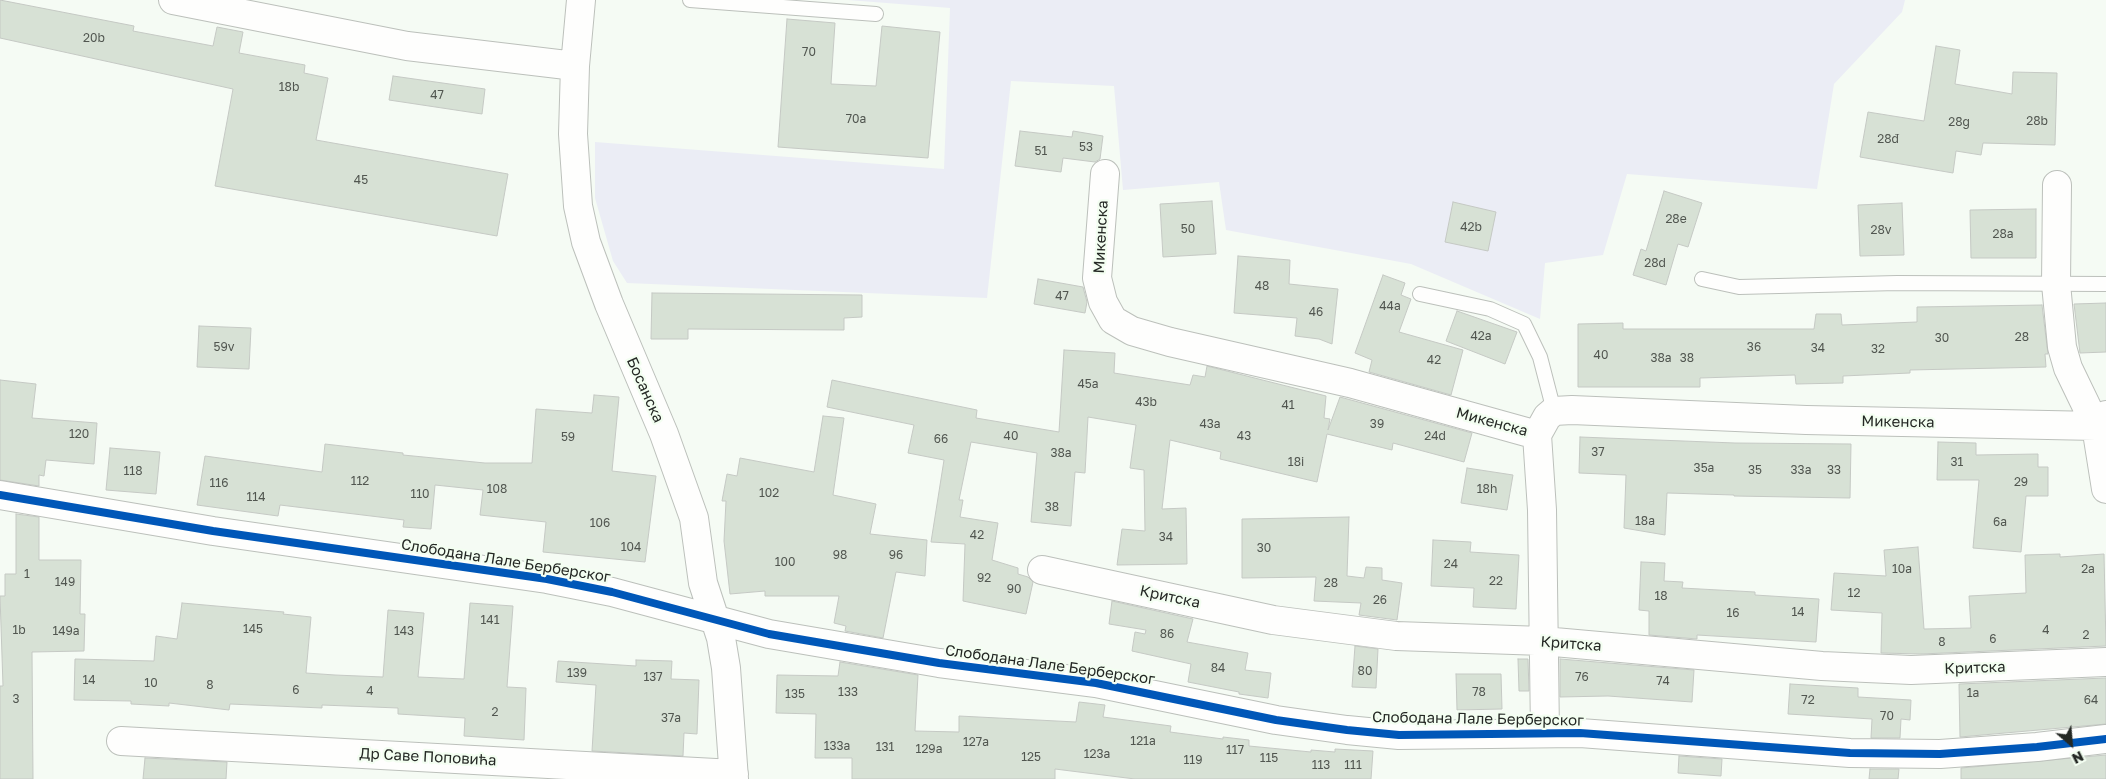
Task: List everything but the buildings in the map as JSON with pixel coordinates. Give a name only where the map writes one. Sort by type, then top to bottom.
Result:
[{"type":"street","points":[[173,0],[407,46],[575,66]]},
{"type":"street","name":"Босанска","points":[[581,0],[575,66],[574,168],[578,206],[586,242],[612,313],[689,499],[698,538],[703,583],[715,621],[726,668],[734,776]]},
{"type":"street","name":"Микенска","points":[[1105,174],[1097,278],[1103,302],[1113,320],[1132,331],[1170,342],[1350,383],[1537,434],[1547,417],[1554,411],[1806,420],[2101,420]]},
{"type":"street","points":[[2057,185],[2056,284],[2062,347],[2068,368],[2101,420],[2106,489]]},
{"type":"street","points":[[1537,434],[1542,510],[1545,733]]},
{"type":"street","name":"Слободана Лале Берберског","points":[[0,495],[213,531],[547,579],[612,592],[769,634],[940,663],[1096,683],[1313,726],[1399,735],[1545,733],[1630,736],[1850,753],[1940,754],[2037,747],[2106,739]]},
{"type":"street","name":"Критска","points":[[1042,570],[1273,620],[1330,629],[1396,636],[1543,641],[1822,666],[1911,670],[2106,662]]},
{"type":"street","name":"Др Саве Поповића","points":[[121,741],[734,776]]},
{"type":"lane","points":[[690,0],[876,14]]},
{"type":"lane","points":[[1702,279],[1739,287],[1897,283],[2106,284]]},
{"type":"lane","points":[[1420,294],[1490,309],[1524,324],[1540,357],[1554,411]]},
{"type":"shaded area","points":[[848,0],[1905,0],[1902,12],[1834,84],[1817,189],[1627,174],[1603,255],[1545,263],[1540,319],[1411,264],[1226,230],[1219,182],[1123,190],[1114,86],[1011,81],[987,298],[627,283],[613,261],[595,198],[595,142],[944,169],[950,8]]},
{"type":"cycle path","points":[[0,495],[213,531],[547,579],[612,592],[769,634],[939,663],[1096,683],[1276,720],[1347,730],[1399,735],[1580,733],[1850,753],[1940,754],[2037,747],[2106,739]]}]
